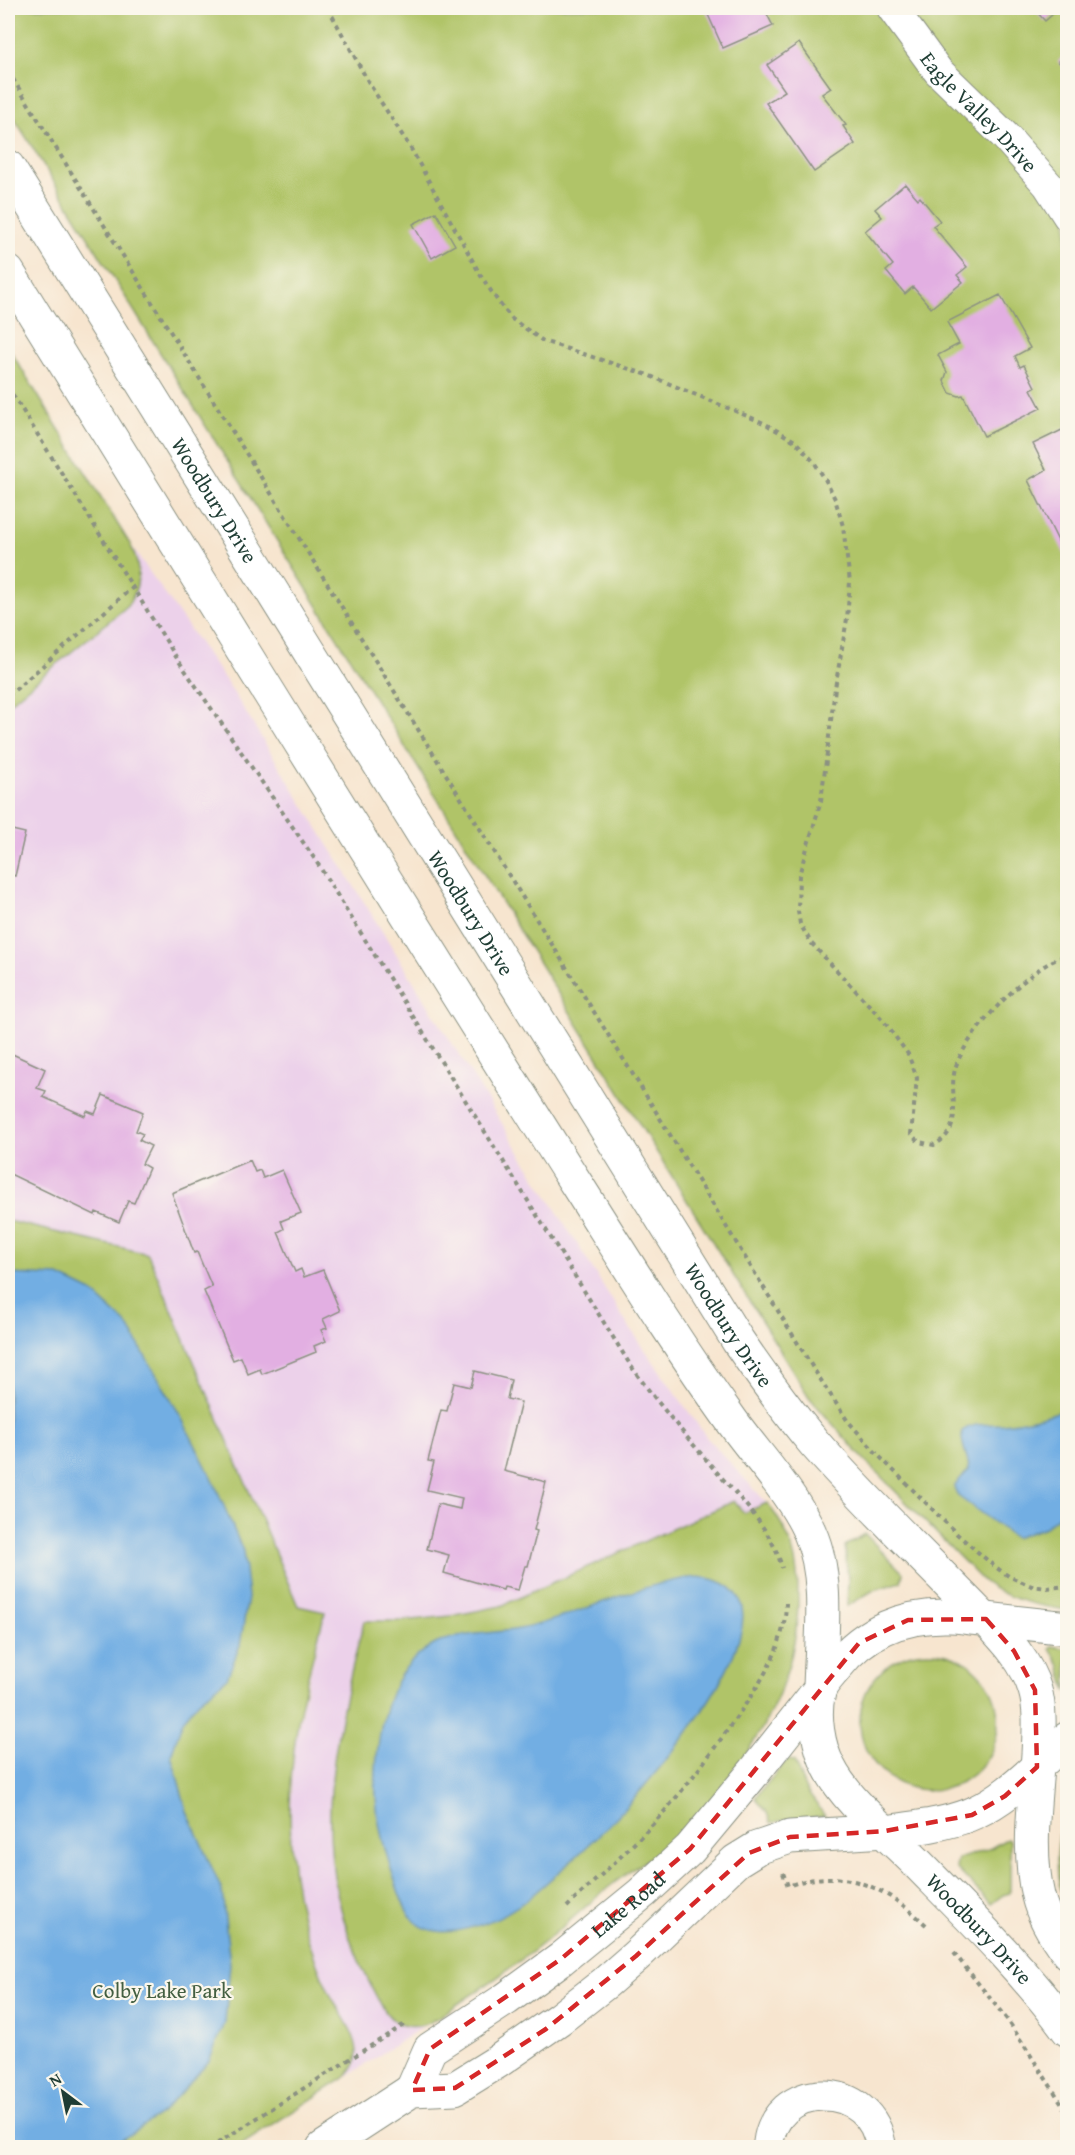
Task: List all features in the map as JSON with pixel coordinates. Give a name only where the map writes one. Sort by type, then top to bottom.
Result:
[{"type":"main road","name":"Woodbury Drive","points":[[8,167],[744,1349],[772,1390],[815,1443],[985,1619],[1025,1666],[1035,1690],[1039,1724],[1037,1766]]},
{"type":"main road","points":[[8,272],[668,1328],[727,1415],[805,1522],[815,1545],[820,1570],[822,1600],[819,1690]]},
{"type":"main road","name":"Lake Road","points":[[985,1619],[929,1617],[887,1626],[851,1650],[690,1849],[642,1893],[561,1959],[506,1999],[430,2049],[412,2090],[455,2088],[546,2029],[636,1956],[723,1873],[750,1852],[776,1840],[885,1832],[939,1825],[972,1815],[1005,1796],[1037,1766]]},
{"type":"main road","points":[[985,1619],[1068,1628]]},
{"type":"main road","name":"Woodbury Drive","points":[[819,1690],[819,1736],[828,1767],[844,1791],[990,1939],[1068,2030]]},
{"type":"main road","points":[[1068,1738],[1037,1766],[1033,1839],[1037,1890],[1048,1924],[1068,1953]]},
{"type":"main road","points":[[323,2148],[412,2090]]},
{"type":"street","name":"Eagle Valley Drive","points":[[892,8],[938,71],[1004,135],[1048,185],[1068,216]]},
{"type":"street","points":[[768,2148],[768,2139],[776,2122],[788,2107],[805,2098],[823,2094],[842,2097],[859,2106],[872,2119],[881,2148]]},
{"type":"path","points":[[328,8],[370,85],[410,147],[481,276],[512,319],[543,341],[648,375],[764,423],[784,434],[804,450],[825,479],[835,499],[843,526],[850,582],[847,619],[835,688],[821,801],[799,874],[798,911],[804,933],[812,944],[883,1020],[908,1054],[917,1078],[911,1134],[919,1142],[934,1145],[945,1138],[950,1131],[954,1120],[952,1089],[956,1066],[966,1045],[978,1028],[995,1009],[1045,964],[1068,955]]},
{"type":"path","points":[[8,71],[847,1420],[878,1455],[957,1534],[994,1566],[1024,1584],[1047,1588],[1068,1586]]},
{"type":"path","points":[[8,387],[178,660],[310,852],[631,1366],[673,1421],[764,1527],[776,1549],[784,1574]]},
{"type":"path","points":[[8,696],[133,587]]},
{"type":"path","points":[[565,1909],[659,1817],[748,1701],[766,1672],[780,1637],[786,1614],[786,1594]]},
{"type":"path","points":[[788,1886],[819,1878],[864,1883],[904,1905],[932,1931]]},
{"type":"path","points":[[950,1949],[1012,2027],[1068,2113]]},
{"type":"path","points":[[210,2148],[408,2022]]},
{"type":"highlighted area","points":[[986,1619],[1014,1651],[1035,1690],[1037,1767],[1005,1796],[972,1815],[885,1831],[790,1837],[749,1853],[636,1956],[546,2029],[455,2088],[412,2090],[430,2049],[561,1959],[690,1849],[859,1643],[908,1620]]},
{"type":"shaded area","points":[[130,544],[228,684],[627,1324],[707,1438],[767,1503],[517,1612],[385,1627],[364,1622],[334,1754],[329,1833],[334,1880],[351,1944],[374,1992],[389,2016],[402,2025],[415,2027],[439,2016],[337,2083],[353,2069],[357,2049],[354,2037],[330,1993],[309,1942],[296,1887],[290,1826],[294,1749],[325,1612],[298,1606],[148,1255],[8,1221],[8,704],[125,608],[134,594],[139,576],[136,558]]},
{"type":"green space","points":[[8,8],[1067,8],[1067,1610],[1012,1597],[983,1581],[858,1453],[809,1397],[8,108]]},
{"type":"green space","points":[[8,347],[130,544],[138,568],[138,577],[131,601],[125,608],[8,704]]},
{"type":"green space","name":"Colby Lake Park","points":[[8,1221],[148,1254],[298,1606],[325,1612],[296,1733],[290,1793],[292,1858],[298,1901],[309,1941],[330,1994],[354,2037],[357,2056],[353,2067],[343,2079],[238,2147],[8,2148]]},
{"type":"green space","points":[[734,1501],[744,1513],[767,1503],[783,1527],[793,1550],[797,1575],[796,1631],[791,1656],[775,1704],[750,1748],[695,1821],[670,1843],[607,1888],[555,1933],[490,1983],[428,2023],[410,2027],[399,2024],[388,2015],[376,1996],[350,1938],[337,1892],[331,1848],[330,1804],[334,1759],[364,1621],[402,1621],[451,1616],[501,1606]]},
{"type":"green space","points":[[865,1534],[903,1573],[901,1582],[874,1590],[847,1606],[848,1579],[845,1546]]},
{"type":"green space","points":[[1052,1646],[1067,1649],[1067,1692],[1060,1665],[1050,1649]]},
{"type":"green space","points":[[929,1652],[955,1657],[978,1672],[993,1695],[998,1721],[993,1747],[978,1770],[955,1785],[929,1790],[903,1785],[880,1770],[865,1747],[860,1721],[865,1695],[880,1672],[903,1657]]},
{"type":"green space","points":[[787,1760],[794,1761],[806,1790],[825,1816],[771,1823],[766,1811],[755,1798]]},
{"type":"green space","points":[[1067,1800],[1068,1912],[1059,1884],[1057,1856]]},
{"type":"green space","points":[[1008,1838],[1010,1840],[1010,1893],[991,1904],[956,1868],[958,1859],[991,1848]]},
{"type":"water","name":"Colby Lake Park","points":[[8,1274],[59,1276],[92,1292],[126,1323],[179,1413],[213,1480],[243,1551],[248,1597],[240,1645],[227,1678],[198,1702],[183,1720],[171,1755],[187,1811],[222,1891],[230,1964],[225,2023],[209,2061],[163,2112],[111,2147],[8,2147]]},
{"type":"water","points":[[1067,1409],[1067,1509],[1045,1527],[1015,1538],[958,1496],[954,1487],[969,1470],[962,1431],[977,1425],[1028,1420]]},
{"type":"water","points":[[697,1577],[732,1589],[743,1614],[735,1650],[715,1690],[657,1771],[595,1839],[518,1906],[482,1924],[453,1931],[427,1929],[417,1923],[402,1902],[385,1851],[379,1823],[376,1783],[379,1738],[384,1715],[400,1676],[412,1661],[419,1654],[445,1640],[529,1627],[654,1585]]},
{"type":"building","points":[[705,8],[764,8],[773,26],[723,48]]},
{"type":"building","points":[[1033,8],[1060,8],[1045,21]]},
{"type":"building","points":[[799,43],[831,88],[822,94],[846,125],[843,126],[855,144],[814,172],[766,103],[785,91],[767,65]]},
{"type":"building","points":[[1068,53],[1068,73],[1058,61]]},
{"type":"building","points":[[905,184],[918,199],[920,197],[940,221],[933,226],[967,267],[957,275],[963,282],[931,308],[913,287],[905,294],[886,271],[893,265],[865,231],[882,217],[875,209]]},
{"type":"building","points":[[436,212],[455,245],[432,258],[413,224]]},
{"type":"building","points":[[1000,295],[1030,348],[1015,356],[1020,367],[1024,365],[1035,387],[1031,389],[1041,408],[984,436],[963,395],[950,393],[944,381],[947,372],[938,355],[959,344],[947,322]]},
{"type":"building","points":[[1066,428],[1068,431],[1068,554],[1065,555],[1028,480],[1046,470],[1033,444]]},
{"type":"building","points":[[8,829],[25,833],[15,876],[8,874]]},
{"type":"building","points":[[8,1052],[45,1069],[37,1088],[46,1091],[43,1097],[85,1116],[87,1111],[95,1114],[103,1095],[143,1112],[136,1131],[143,1134],[139,1140],[151,1146],[142,1164],[149,1168],[134,1203],[128,1201],[119,1222],[96,1212],[95,1215],[8,1173]]},
{"type":"building","points":[[250,1160],[255,1172],[260,1170],[263,1178],[282,1170],[301,1213],[281,1221],[284,1229],[278,1232],[295,1272],[301,1269],[304,1277],[323,1270],[340,1311],[323,1319],[327,1328],[321,1330],[326,1341],[314,1346],[316,1352],[262,1374],[260,1369],[248,1374],[241,1357],[233,1360],[204,1291],[212,1287],[197,1252],[194,1253],[172,1193]]},
{"type":"building","points":[[475,1371],[511,1380],[507,1399],[521,1402],[504,1471],[546,1482],[528,1566],[525,1566],[518,1590],[504,1587],[503,1590],[444,1573],[449,1555],[427,1549],[438,1504],[460,1509],[462,1498],[427,1490],[434,1462],[428,1461],[441,1410],[447,1411],[454,1383],[471,1387]]}]
